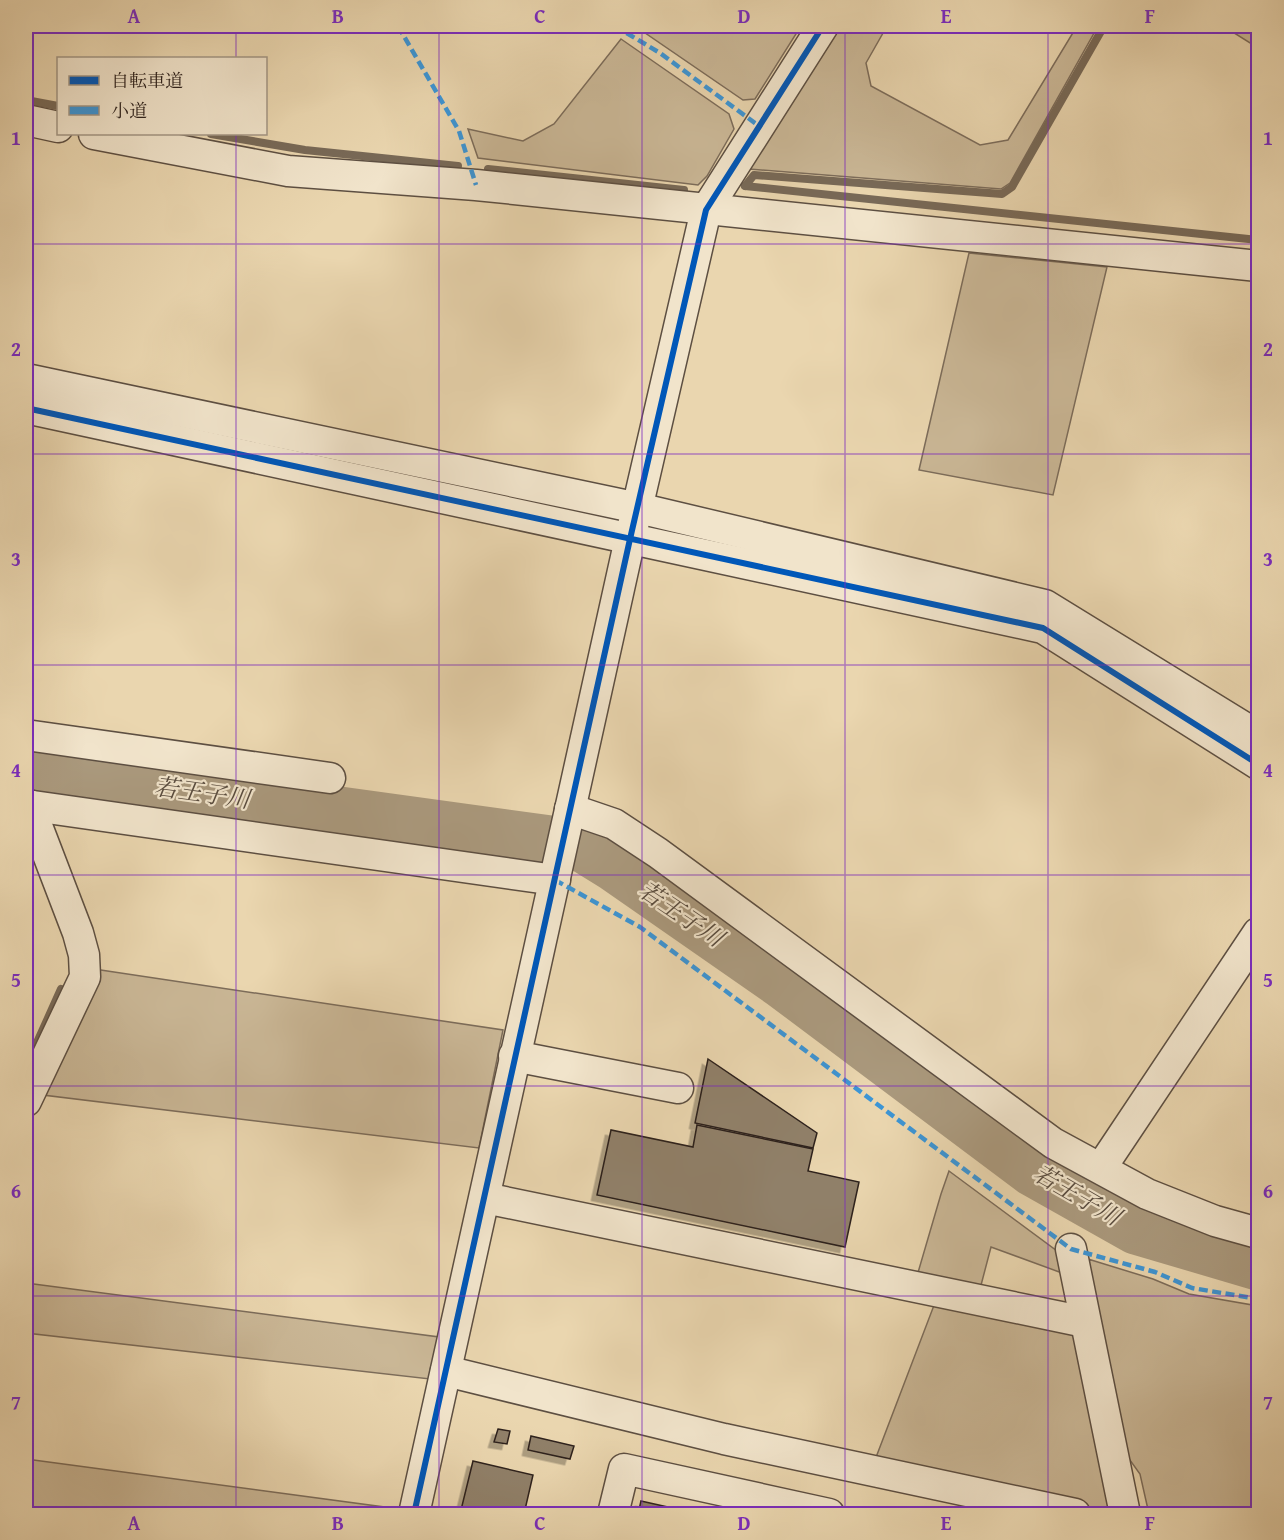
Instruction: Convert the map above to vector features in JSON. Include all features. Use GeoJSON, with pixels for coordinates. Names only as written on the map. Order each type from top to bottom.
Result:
{"type":"FeatureCollection","features":[{"type":"Feature","properties":{"kind":"street"},"geometry":{"type":"LineString","coordinates":[[414,1515],[485,1198],[514,1056],[706,210],[822,26]]}},
{"type":"Feature","properties":{"kind":"street"},"geometry":{"type":"LineString","coordinates":[[26,120],[57,127]]}},
{"type":"Feature","properties":{"kind":"street"},"geometry":{"type":"LineString","coordinates":[[99,135],[288,171],[476,185],[1258,266]]}},
{"type":"Feature","properties":{"kind":"street"},"geometry":{"type":"LineString","coordinates":[[26,379],[638,508],[1045,605],[1258,736]]}},
{"type":"Feature","properties":{"kind":"street"},"geometry":{"type":"LineString","coordinates":[[26,408],[1043,628],[1258,764]]}},
{"type":"Feature","properties":{"kind":"street"},"geometry":{"type":"LineString","coordinates":[[26,735],[330,778]]}},
{"type":"Feature","properties":{"kind":"street"},"geometry":{"type":"LineString","coordinates":[[26,1101],[85,977],[84,955],[78,933],[27,805],[556,876]]}},
{"type":"Feature","properties":{"kind":"street"},"geometry":{"type":"LineString","coordinates":[[569,815],[614,824],[658,853],[1053,1143],[1157,1197],[1215,1221],[1258,1233]]}},
{"type":"Feature","properties":{"kind":"street"},"geometry":{"type":"LineString","coordinates":[[1101,1168],[1258,933]]}},
{"type":"Feature","properties":{"kind":"street"},"geometry":{"type":"LineString","coordinates":[[514,1056],[678,1088]]}},
{"type":"Feature","properties":{"kind":"street"},"geometry":{"type":"LineString","coordinates":[[485,1198],[1085,1322]]}},
{"type":"Feature","properties":{"kind":"street"},"geometry":{"type":"LineString","coordinates":[[1071,1249],[1125,1515]]}},
{"type":"Feature","properties":{"kind":"street"},"geometry":{"type":"LineString","coordinates":[[446,1371],[724,1438],[1075,1515]]}},
{"type":"Feature","properties":{"kind":"street"},"geometry":{"type":"LineString","coordinates":[[613,1515],[624,1469],[829,1515]]}},
{"type":"Feature","properties":{"kind":"shaded area"},"geometry":{"type":"Polygon","coordinates":[[[635,26],[801,26],[755,99],[743,100],[635,26]]]}},
{"type":"Feature","properties":{"kind":"shaded area"},"geometry":{"type":"Polygon","coordinates":[[[841,26],[887,26],[866,63],[871,86],[980,145],[1008,140],[1077,26],[1098,26],[1010,183],[1001,189],[749,169],[841,26]]]}},
{"type":"Feature","properties":{"kind":"shaded area"},"geometry":{"type":"Polygon","coordinates":[[[1223,26],[1258,26],[1258,48],[1223,26]]]}},
{"type":"Feature","properties":{"kind":"shaded area"},"geometry":{"type":"Polygon","coordinates":[[[621,39],[729,114],[734,129],[707,176],[698,185],[478,158],[468,129],[523,141],[554,124],[621,39]]]}},
{"type":"Feature","properties":{"kind":"shaded area"},"geometry":{"type":"Polygon","coordinates":[[[969,253],[1107,267],[1053,495],[919,470],[969,253]]]}},
{"type":"Feature","properties":{"kind":"shaded area"},"geometry":{"type":"Polygon","coordinates":[[[94,969],[503,1030],[479,1148],[43,1095],[94,969]]]}},
{"type":"Feature","properties":{"kind":"shaded area"},"geometry":{"type":"Polygon","coordinates":[[[949,1171],[1057,1251],[1062,1273],[991,1247],[980,1289],[917,1276],[949,1171]]]}},
{"type":"Feature","properties":{"kind":"shaded area"},"geometry":{"type":"Polygon","coordinates":[[[1088,1259],[1153,1279],[1189,1294],[1258,1306],[1258,1514],[1149,1514],[1140,1474],[1122,1449],[1088,1259]]]}},
{"type":"Feature","properties":{"kind":"shaded area"},"geometry":{"type":"Polygon","coordinates":[[[26,1283],[439,1337],[430,1379],[26,1333],[26,1283]]]}},
{"type":"Feature","properties":{"kind":"shaded area"},"geometry":{"type":"Polygon","coordinates":[[[936,1300],[1075,1330],[1113,1514],[875,1460],[936,1300]]]}},
{"type":"Feature","properties":{"kind":"shaded area"},"geometry":{"type":"Polygon","coordinates":[[[26,1459],[399,1509],[398,1514],[26,1514],[26,1459]]]}},
{"type":"Feature","properties":{"kind":"building"},"geometry":{"type":"Polygon","coordinates":[[[708,1059],[817,1133],[813,1148],[695,1123],[708,1059]]]}},
{"type":"Feature","properties":{"kind":"building"},"geometry":{"type":"Polygon","coordinates":[[[697,1125],[813,1149],[808,1171],[859,1182],[845,1247],[597,1195],[611,1130],[693,1147],[697,1125]]]}},
{"type":"Feature","properties":{"kind":"building"},"geometry":{"type":"Polygon","coordinates":[[[498,1429],[510,1431],[507,1444],[494,1442],[498,1429]]]}},
{"type":"Feature","properties":{"kind":"building"},"geometry":{"type":"Polygon","coordinates":[[[531,1436],[574,1446],[570,1459],[528,1450],[531,1436]]]}},
{"type":"Feature","properties":{"kind":"building"},"geometry":{"type":"Polygon","coordinates":[[[473,1461],[533,1475],[524,1514],[460,1514],[473,1461]]]}},
{"type":"Feature","properties":{"kind":"building"},"geometry":{"type":"Polygon","coordinates":[[[641,1501],[699,1514],[638,1514],[641,1501]]]}},
{"type":"Feature","properties":{"kind":"waterway"},"geometry":{"type":"LineString","coordinates":[[745,186],[754,175],[1002,194],[1012,187],[1104,26]]}},
{"type":"Feature","properties":{"kind":"waterway"},"geometry":{"type":"LineString","coordinates":[[26,100],[57,106]]}},
{"type":"Feature","properties":{"kind":"waterway"},"geometry":{"type":"LineString","coordinates":[[217,135],[305,150],[458,166]]}},
{"type":"Feature","properties":{"kind":"waterway"},"geometry":{"type":"LineString","coordinates":[[488,169],[684,190]]}},
{"type":"Feature","properties":{"kind":"waterway"},"geometry":{"type":"LineString","coordinates":[[745,186],[1258,240]]}},
{"type":"Feature","properties":{"kind":"waterway"},"geometry":{"type":"LineString","coordinates":[[649,527],[720,543]]}},
{"type":"Feature","properties":{"kind":"waterway","name":"若王子川"},"geometry":{"type":"LineString","coordinates":[[26,769],[580,845],[614,866],[782,983],[1033,1171],[1136,1229],[1258,1265]]}},
{"type":"Feature","properties":{"kind":"waterway"},"geometry":{"type":"LineString","coordinates":[[26,785],[27,770]]}},
{"type":"Feature","properties":{"kind":"waterway"},"geometry":{"type":"LineString","coordinates":[[26,1067],[61,989]]}},
{"type":"Feature","properties":{"kind":"marked path"},"geometry":{"type":"LineString","coordinates":[[398,26],[459,131],[476,185]]}},
{"type":"Feature","properties":{"kind":"marked path"},"geometry":{"type":"LineString","coordinates":[[615,26],[660,53],[759,126]]}},
{"type":"Feature","properties":{"kind":"marked path"},"geometry":{"type":"LineString","coordinates":[[555,880],[640,927],[1071,1249],[1155,1272],[1192,1288],[1258,1299]]}},
{"type":"Feature","properties":{"kind":"cycle path"},"geometry":{"type":"LineString","coordinates":[[414,1514],[630,539],[706,210],[823,26]]}},
{"type":"Feature","properties":{"kind":"cycle path"},"geometry":{"type":"LineString","coordinates":[[26,408],[1043,628],[1258,764]]}}]}
